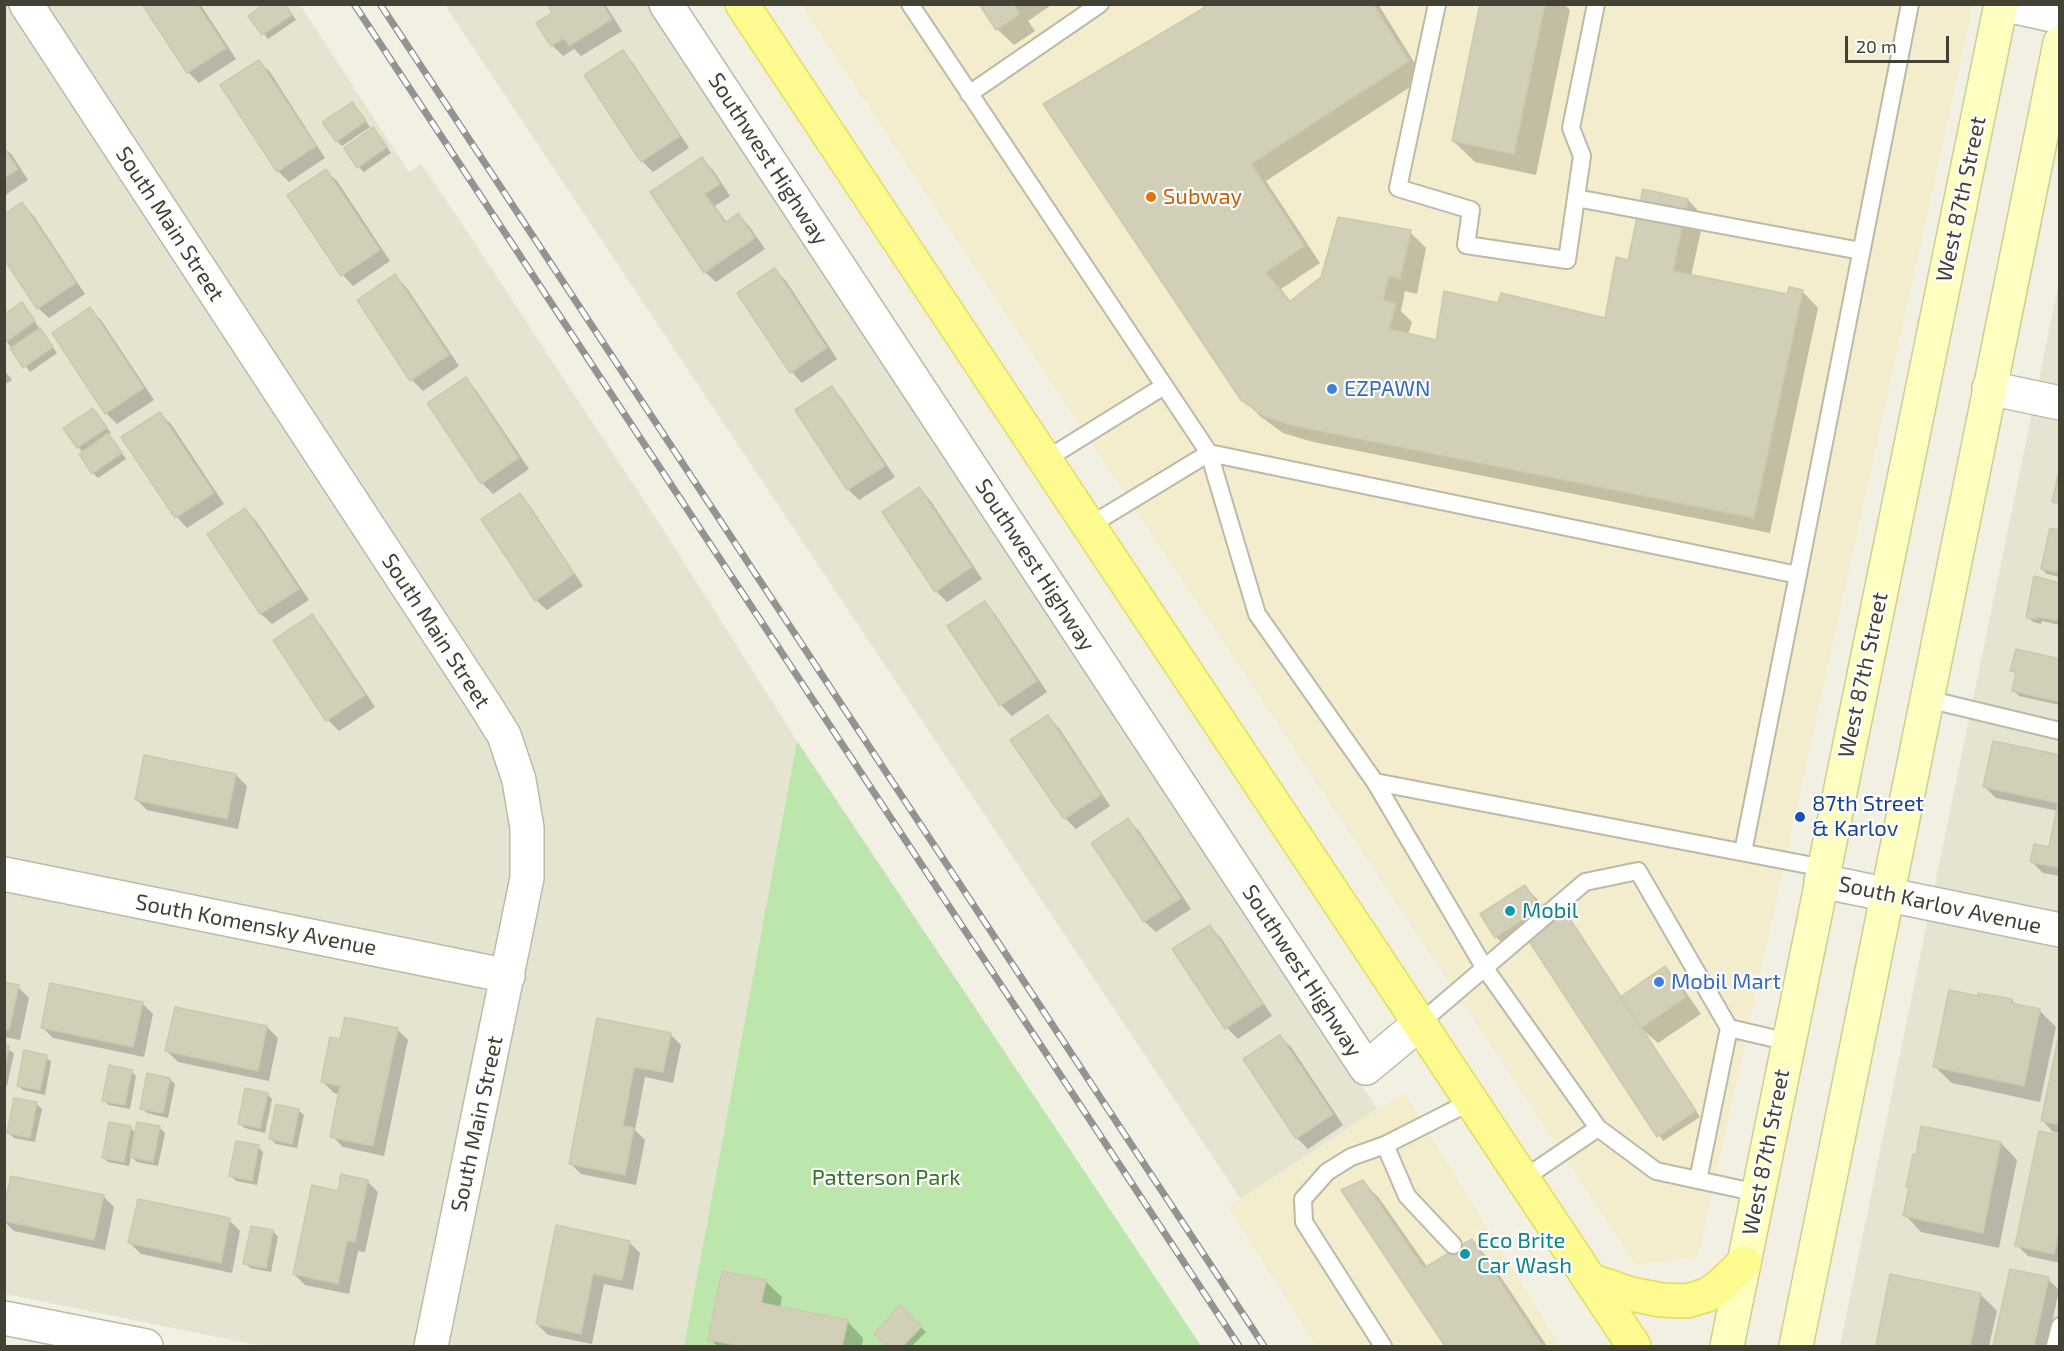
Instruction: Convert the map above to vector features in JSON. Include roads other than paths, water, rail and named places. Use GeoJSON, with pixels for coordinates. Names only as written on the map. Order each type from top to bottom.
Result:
{"type":"FeatureCollection","features":[{"type":"Feature","properties":{"kind":"main road"},"geometry":{"type":"LineString","coordinates":[[742,4],[1634,1347]]}},
{"type":"Feature","properties":{"kind":"main road","name":"West 87th Street"},"geometry":{"type":"LineString","coordinates":[[1726,1347],[2001,4]]}},
{"type":"Feature","properties":{"kind":"main road"},"geometry":{"type":"LineString","coordinates":[[1796,1347],[2060,43]]}},
{"type":"Feature","properties":{"kind":"main road"},"geometry":{"type":"LineString","coordinates":[[1590,1280],[1631,1294],[1660,1300],[1687,1300],[1707,1295],[1744,1263]]}},
{"type":"Feature","properties":{"kind":"street","name":"South Main Street"},"geometry":{"type":"LineString","coordinates":[[26,4],[504,735],[519,780],[527,828],[527,878],[430,1347]]}},
{"type":"Feature","properties":{"kind":"street","name":"Southwest Highway"},"geometry":{"type":"LineString","coordinates":[[666,4],[1366,1068],[1419,1024]]}},
{"type":"Feature","properties":{"kind":"street"},"geometry":{"type":"LineString","coordinates":[[2001,4],[2060,17]]}},
{"type":"Feature","properties":{"kind":"street"},"geometry":{"type":"LineString","coordinates":[[1989,388],[2060,403]]}},
{"type":"Feature","properties":{"kind":"street","name":"South Komensky Avenue"},"geometry":{"type":"LineString","coordinates":[[4,874],[508,976]]}},
{"type":"Feature","properties":{"kind":"street","name":"South Karlov Avenue"},"geometry":{"type":"LineString","coordinates":[[1822,874],[1887,895],[2060,930]]}},
{"type":"Feature","properties":{"kind":"street"},"geometry":{"type":"LineString","coordinates":[[4,1318],[146,1347]]}},
{"type":"Feature","properties":{"kind":"lane"},"geometry":{"type":"LineString","coordinates":[[910,4],[1209,453],[1257,614],[1375,782],[1484,968],[1598,1128],[1656,1171],[1758,1193]]}},
{"type":"Feature","properties":{"kind":"lane"},"geometry":{"type":"LineString","coordinates":[[969,94],[1100,4]]}},
{"type":"Feature","properties":{"kind":"lane"},"geometry":{"type":"LineString","coordinates":[[1437,4],[1398,188],[1471,210],[1466,245],[1567,260],[1582,156],[1571,128],[1596,4]]}},
{"type":"Feature","properties":{"kind":"lane"},"geometry":{"type":"LineString","coordinates":[[1743,852],[1910,4]]}},
{"type":"Feature","properties":{"kind":"lane"},"geometry":{"type":"LineString","coordinates":[[1576,198],[1861,251]]}},
{"type":"Feature","properties":{"kind":"lane"},"geometry":{"type":"LineString","coordinates":[[1045,460],[1164,386]]}},
{"type":"Feature","properties":{"kind":"lane"},"geometry":{"type":"LineString","coordinates":[[1089,526],[1209,453],[1798,575]]}},
{"type":"Feature","properties":{"kind":"lane"},"geometry":{"type":"LineString","coordinates":[[1927,699],[2060,731]]}},
{"type":"Feature","properties":{"kind":"lane"},"geometry":{"type":"LineString","coordinates":[[1375,782],[1743,852],[1822,874]]}},
{"type":"Feature","properties":{"kind":"lane"},"geometry":{"type":"LineString","coordinates":[[1419,1024],[1584,882],[1638,872],[1729,1028],[1698,1180]]}},
{"type":"Feature","properties":{"kind":"lane"},"geometry":{"type":"LineString","coordinates":[[1729,1028],[1789,1042]]}},
{"type":"Feature","properties":{"kind":"lane"},"geometry":{"type":"LineString","coordinates":[[1383,1347],[1305,1222],[1303,1199],[1327,1172],[1352,1157],[1385,1144],[1470,1102]]}},
{"type":"Feature","properties":{"kind":"lane"},"geometry":{"type":"LineString","coordinates":[[1523,1179],[1598,1128]]}},
{"type":"Feature","properties":{"kind":"lane"},"geometry":{"type":"LineString","coordinates":[[1385,1144],[1407,1196],[1453,1245]]}},
{"type":"Feature","properties":{"kind":"lane"},"geometry":{"type":"LineString","coordinates":[[2055,1347],[2060,1326]]}},
{"type":"Feature","properties":{"kind":"railway"},"geometry":{"type":"LineString","coordinates":[[354,4],[1239,1346]]}},
{"type":"Feature","properties":{"kind":"railway"},"geometry":{"type":"LineString","coordinates":[[380,4],[1264,1346]]}},
{"type":"Feature","properties":{"kind":"place","name":"Subway"},"geometry":{"type":"Point","coordinates":[1151,197]}},
{"type":"Feature","properties":{"kind":"place","name":"EZPAWN"},"geometry":{"type":"Point","coordinates":[1332,389]}},
{"type":"Feature","properties":{"kind":"place","name":"87th Street & Karlov"},"geometry":{"type":"Point","coordinates":[1800,817]}},
{"type":"Feature","properties":{"kind":"place","name":"Mobil"},"geometry":{"type":"Point","coordinates":[1510,911]}},
{"type":"Feature","properties":{"kind":"place","name":"Mobil Mart"},"geometry":{"type":"Point","coordinates":[1659,982]}},
{"type":"Feature","properties":{"kind":"place","name":"Eco Brite Car Wash"},"geometry":{"type":"Point","coordinates":[1465,1254]}},
{"type":"Feature","properties":{"kind":"park label","name":"Patterson Park"},"geometry":{"type":"Point","coordinates":[886,1178]}}]}
